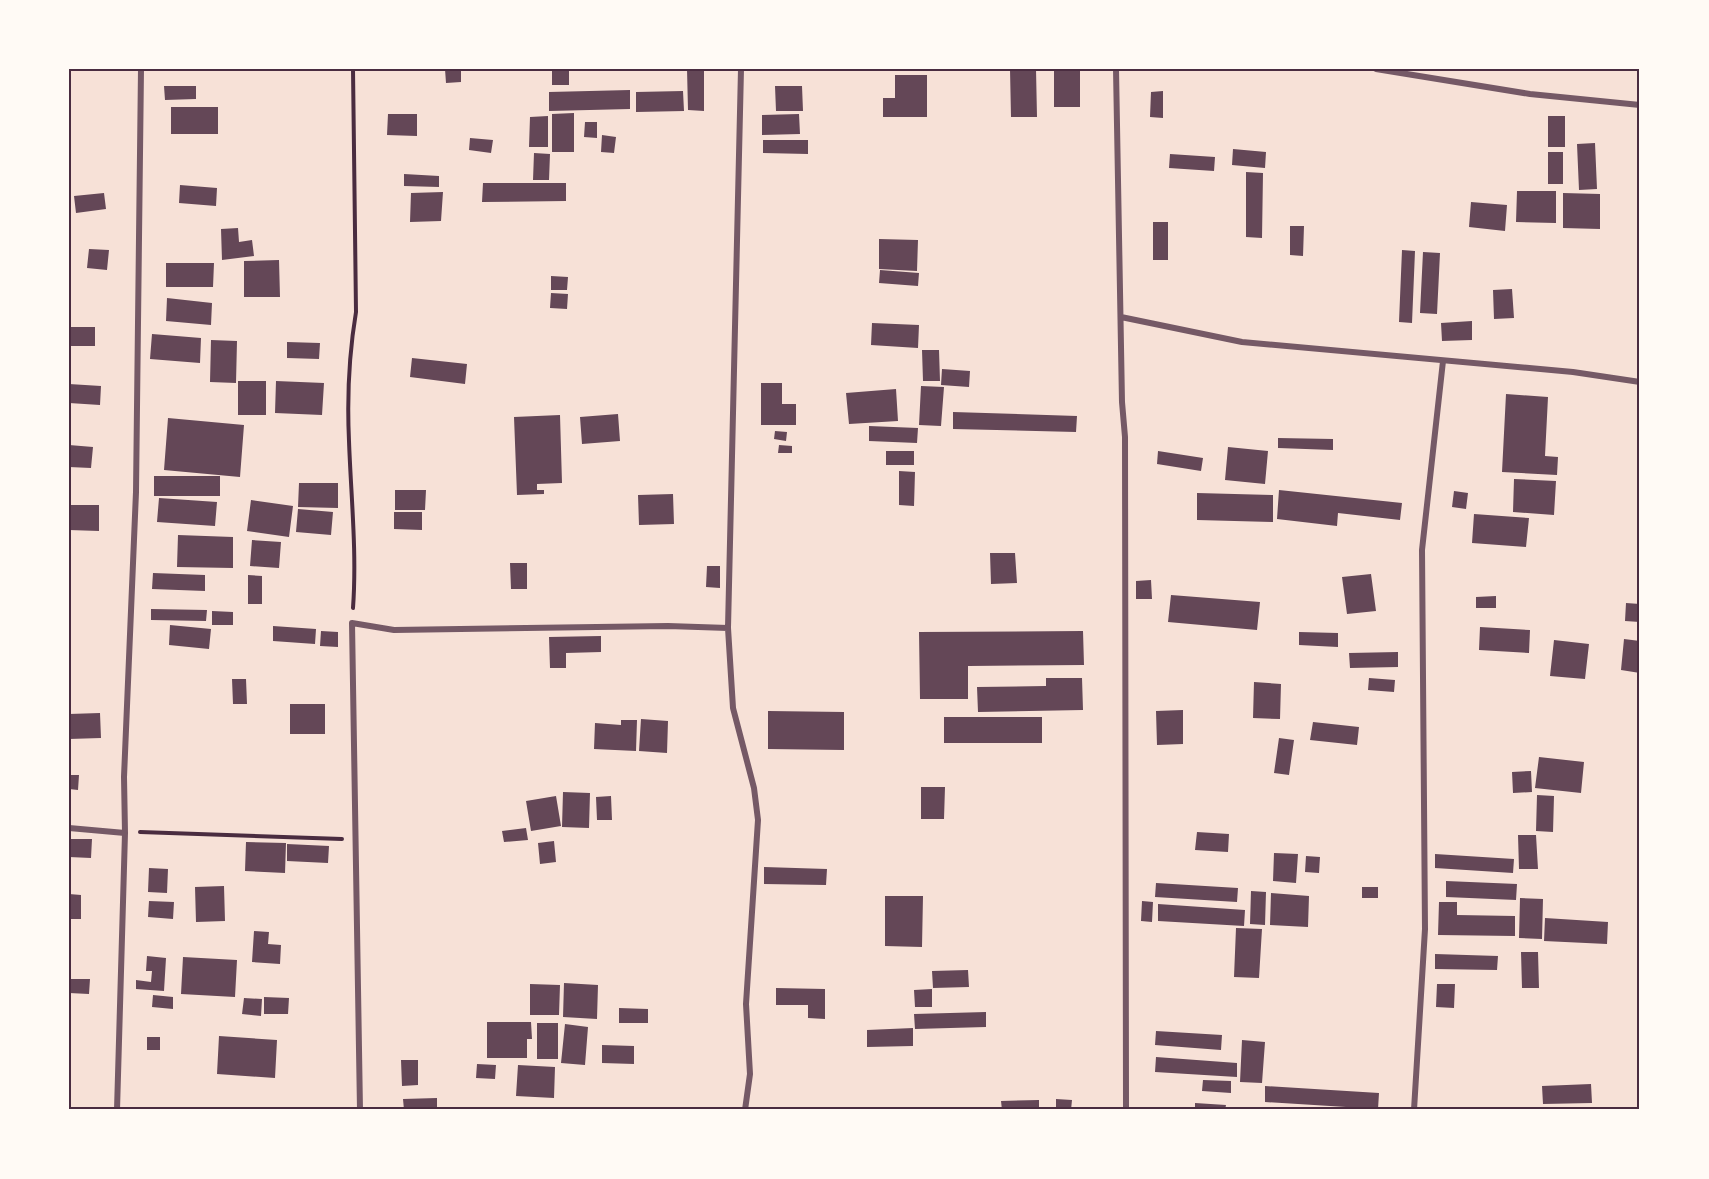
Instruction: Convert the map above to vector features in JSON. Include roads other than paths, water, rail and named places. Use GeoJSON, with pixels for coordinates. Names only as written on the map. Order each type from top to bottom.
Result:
{"type":"FeatureCollection","features":[{"type":"Feature","properties":{"kind":"street"},"geometry":{"type":"LineString","coordinates":[[117,1110],[125,833],[124,777],[136,492],[141,69]]}},
{"type":"Feature","properties":{"kind":"street"},"geometry":{"type":"LineString","coordinates":[[741,69],[728,628],[733,708],[754,788],[758,820],[747,1004],[750,1074],[744,1110]]}},
{"type":"Feature","properties":{"kind":"street"},"geometry":{"type":"LineString","coordinates":[[1116,69],[1120,317],[1125,437],[1126,1110]]}},
{"type":"Feature","properties":{"kind":"street"},"geometry":{"type":"LineString","coordinates":[[1376,69],[1530,94],[1640,105]]}},
{"type":"Feature","properties":{"kind":"street"},"geometry":{"type":"LineString","coordinates":[[1120,317],[1242,342],[1574,372],[1640,382]]}},
{"type":"Feature","properties":{"kind":"street"},"geometry":{"type":"LineString","coordinates":[[1414,1110],[1425,929],[1422,550],[1443,361]]}},
{"type":"Feature","properties":{"kind":"street"},"geometry":{"type":"LineString","coordinates":[[360,1110],[352,623],[394,630],[615,626],[728,628]]}},
{"type":"Feature","properties":{"kind":"street"},"geometry":{"type":"LineString","coordinates":[[69,828],[125,833]]}}]}
